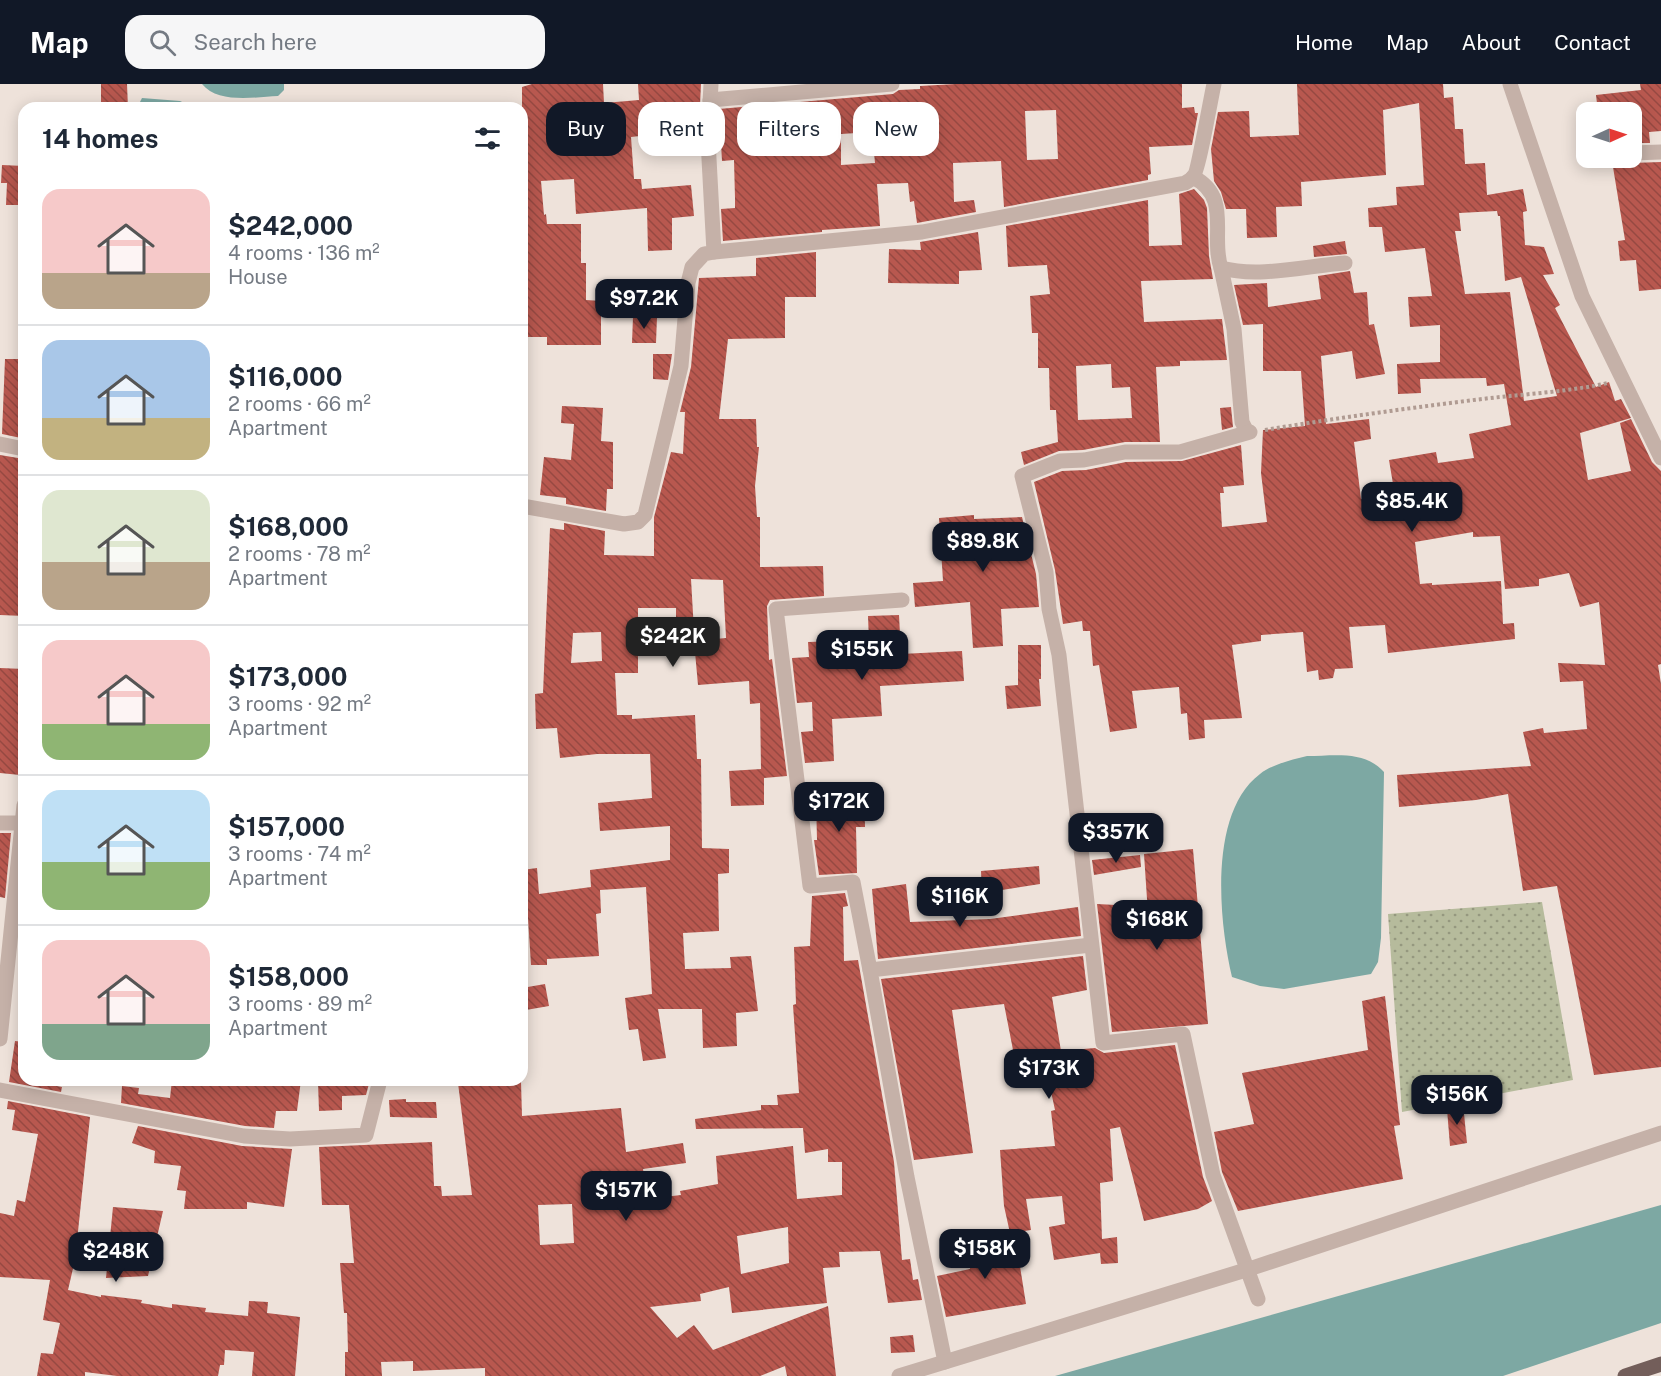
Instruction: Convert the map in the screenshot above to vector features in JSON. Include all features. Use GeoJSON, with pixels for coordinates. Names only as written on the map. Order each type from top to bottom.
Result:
{"type":"FeatureCollection","features":[{"type":"Feature","properties":{"kind":"main road"},"geometry":{"type":"LineString","coordinates":[[1625,1376],[1661,1364]]}},
{"type":"Feature","properties":{"kind":"street"},"geometry":{"type":"LineString","coordinates":[[711,84],[708,140],[714,252]]}},
{"type":"Feature","properties":{"kind":"street"},"geometry":{"type":"LineString","coordinates":[[710,100],[892,84]]}},
{"type":"Feature","properties":{"kind":"street"},"geometry":{"type":"LineString","coordinates":[[528,507],[624,524],[638,522],[645,515],[681,366],[688,283],[692,267],[704,254],[922,232],[1185,183],[1193,177],[1198,166],[1201,140],[1214,84]]}},
{"type":"Feature","properties":{"kind":"street"},"geometry":{"type":"LineString","coordinates":[[1510,84],[1582,296],[1661,458]]}},
{"type":"Feature","properties":{"kind":"street"},"geometry":{"type":"LineString","coordinates":[[1642,153],[1661,152]]}},
{"type":"Feature","properties":{"kind":"street"},"geometry":{"type":"LineString","coordinates":[[1193,177],[1206,184],[1213,193],[1218,233],[1218,258],[1234,328],[1242,422],[1248,432],[1180,452],[1125,452],[1084,460],[1060,461],[1022,476],[1046,572],[1049,609],[1059,655],[1103,1043],[1183,1034],[1213,1175],[1258,1299]]}},
{"type":"Feature","properties":{"kind":"street"},"geometry":{"type":"LineString","coordinates":[[1221,268],[1234,272],[1345,263]]}},
{"type":"Feature","properties":{"kind":"street"},"geometry":{"type":"LineString","coordinates":[[0,444],[18,448]]}},
{"type":"Feature","properties":{"kind":"street"},"geometry":{"type":"LineString","coordinates":[[902,600],[776,609],[810,886],[853,882],[907,1177],[945,1362]]}},
{"type":"Feature","properties":{"kind":"street"},"geometry":{"type":"LineString","coordinates":[[0,823],[18,823]]}},
{"type":"Feature","properties":{"kind":"street"},"geometry":{"type":"LineString","coordinates":[[0,1039],[18,862]]}},
{"type":"Feature","properties":{"kind":"street"},"geometry":{"type":"LineString","coordinates":[[870,970],[1091,945]]}},
{"type":"Feature","properties":{"kind":"street"},"geometry":{"type":"LineString","coordinates":[[0,1090],[244,1136],[290,1139],[366,1135],[378,1086]]}},
{"type":"Feature","properties":{"kind":"street"},"geometry":{"type":"LineString","coordinates":[[899,1376],[1249,1269],[1661,1133]]}},
{"type":"Feature","properties":{"kind":"path"},"geometry":{"type":"LineString","coordinates":[[1248,432],[1383,411],[1542,392],[1571,391],[1623,379]]}},
{"type":"Feature","properties":{"kind":"green space"},"geometry":{"type":"Polygon","coordinates":[[[1542,902],[1573,1080],[1402,1112],[1388,914],[1542,902]]]}},
{"type":"Feature","properties":{"kind":"water"},"geometry":{"type":"Polygon","coordinates":[[[202,84],[284,84],[284,90],[278,96],[237,98],[217,94],[202,84]]]}},
{"type":"Feature","properties":{"kind":"water"},"geometry":{"type":"Polygon","coordinates":[[[142,98],[182,102],[140,102],[142,98]]]}},
{"type":"Feature","properties":{"kind":"water"},"geometry":{"type":"Polygon","coordinates":[[[1307,756],[1358,757],[1376,765],[1384,772],[1381,938],[1378,962],[1371,974],[1284,989],[1260,986],[1232,977],[1221,899],[1225,841],[1232,814],[1243,792],[1260,774],[1276,765],[1307,756]]]}},
{"type":"Feature","properties":{"kind":"water"},"geometry":{"type":"Polygon","coordinates":[[[1661,1205],[1661,1323],[1503,1376],[1055,1376],[1661,1205]]]}},
{"type":"Feature","properties":{"kind":"building"},"geometry":{"type":"Polygon","coordinates":[[[101,84],[127,84],[128,102],[101,102],[101,84]]]}},
{"type":"Feature","properties":{"kind":"building"},"geometry":{"type":"Polygon","coordinates":[[[532,84],[603,84],[604,102],[546,102],[546,156],[626,156],[626,102],[616,102],[639,100],[638,84],[701,84],[700,102],[638,102],[638,136],[631,137],[634,179],[641,179],[642,189],[691,185],[694,216],[672,218],[672,250],[648,251],[647,208],[576,214],[574,179],[541,181],[547,224],[581,224],[581,263],[586,263],[586,300],[601,301],[601,345],[547,345],[547,337],[528,337],[528,102],[522,102],[522,87],[532,84]]]}},
{"type":"Feature","properties":{"kind":"building"},"geometry":{"type":"Polygon","coordinates":[[[956,84],[1182,84],[1182,108],[1194,107],[1195,113],[1198,113],[1192,145],[1149,147],[1151,174],[1148,175],[1148,180],[1004,207],[1001,161],[953,163],[954,202],[974,200],[976,212],[917,223],[914,201],[910,202],[908,183],[877,184],[880,226],[723,241],[721,209],[735,208],[734,160],[722,161],[722,156],[725,156],[725,108],[737,107],[737,156],[841,156],[841,165],[875,163],[874,156],[939,156],[939,102],[853,102],[853,133],[841,134],[841,102],[800,102],[893,94],[899,90],[920,89],[920,86],[956,84]],[[1056,110],[1025,111],[1027,160],[1058,159],[1056,110]]]}},
{"type":"Feature","properties":{"kind":"building"},"geometry":{"type":"Polygon","coordinates":[[[1297,84],[1443,84],[1444,98],[1453,97],[1455,129],[1463,129],[1465,164],[1485,163],[1487,195],[1523,189],[1527,211],[1523,212],[1525,245],[1544,247],[1554,274],[1543,275],[1560,305],[1555,308],[1596,387],[1609,382],[1615,401],[1621,399],[1631,418],[1580,433],[1588,480],[1631,471],[1620,423],[1631,419],[1652,462],[1661,471],[1661,664],[1658,665],[1661,684],[1661,1067],[1594,1075],[1557,886],[1523,891],[1508,794],[1476,800],[1399,807],[1397,775],[1531,766],[1523,732],[1543,728],[1544,733],[1587,729],[1583,681],[1560,682],[1558,663],[1605,665],[1599,602],[1580,607],[1569,573],[1539,579],[1539,586],[1505,589],[1500,536],[1473,537],[1473,532],[1415,542],[1420,584],[1501,581],[1503,624],[1514,623],[1515,639],[1388,653],[1385,625],[1349,627],[1353,668],[1335,669],[1333,678],[1319,680],[1318,670],[1307,672],[1303,632],[1261,635],[1261,641],[1232,645],[1242,718],[1204,720],[1205,738],[1189,740],[1187,713],[1181,714],[1179,687],[1132,691],[1137,728],[1110,732],[1099,665],[1093,666],[1090,631],[1083,631],[1082,621],[1063,624],[1055,570],[1034,482],[1062,471],[1086,470],[1126,462],[1182,461],[1241,445],[1244,485],[1223,487],[1224,493],[1220,493],[1222,527],[1267,522],[1261,473],[1263,430],[1305,426],[1301,371],[1263,371],[1263,324],[1243,325],[1234,285],[1267,283],[1268,307],[1321,299],[1318,276],[1350,271],[1354,293],[1367,292],[1369,325],[1374,324],[1385,374],[1356,379],[1352,351],[1321,356],[1326,424],[1369,419],[1371,439],[1354,442],[1361,499],[1395,496],[1389,460],[1436,452],[1438,463],[1474,458],[1469,434],[1511,425],[1504,384],[1487,386],[1486,378],[1420,379],[1421,393],[1398,394],[1397,364],[1440,362],[1440,325],[1410,327],[1408,297],[1432,296],[1425,248],[1385,252],[1382,227],[1369,227],[1368,208],[1397,205],[1396,187],[1424,185],[1419,103],[1383,110],[1386,175],[1301,182],[1302,206],[1276,207],[1277,237],[1247,238],[1246,209],[1226,209],[1221,192],[1214,181],[1211,149],[1218,112],[1249,111],[1250,137],[1299,135],[1297,84]],[[1497,211],[1459,213],[1461,231],[1455,231],[1465,294],[1510,292],[1524,401],[1557,396],[1521,277],[1505,281],[1500,216],[1497,211]]]}},
{"type":"Feature","properties":{"kind":"building"},"geometry":{"type":"Polygon","coordinates":[[[1640,84],[1661,84],[1661,131],[1649,132],[1650,143],[1642,143],[1642,102],[1597,102],[1596,95],[1641,90],[1640,84]]]}},
{"type":"Feature","properties":{"kind":"building"},"geometry":{"type":"Polygon","coordinates":[[[1661,162],[1661,289],[1639,291],[1636,260],[1620,261],[1618,241],[1625,240],[1613,168],[1642,168],[1642,163],[1661,162]]]}},
{"type":"Feature","properties":{"kind":"building"},"geometry":{"type":"Polygon","coordinates":[[[2,165],[18,166],[18,205],[6,205],[7,183],[1,183],[2,165]]]}},
{"type":"Feature","properties":{"kind":"building"},"geometry":{"type":"Polygon","coordinates":[[[1194,189],[1204,200],[1207,208],[1209,256],[1213,279],[1141,281],[1144,322],[1222,319],[1227,360],[1180,361],[1180,366],[1156,367],[1160,442],[1125,442],[1083,450],[1059,451],[1024,465],[1021,452],[1058,442],[1056,410],[1050,410],[1049,368],[1038,368],[1038,333],[1032,333],[1030,296],[1050,294],[1047,265],[1008,267],[1006,226],[1148,200],[1149,246],[1182,245],[1179,194],[1194,189]],[[1111,364],[1076,366],[1078,420],[1132,418],[1130,387],[1112,388],[1111,364]]]}},
{"type":"Feature","properties":{"kind":"building"},"geometry":{"type":"Polygon","coordinates":[[[978,232],[982,270],[959,271],[959,284],[888,283],[889,249],[921,250],[920,242],[978,232]]]}},
{"type":"Feature","properties":{"kind":"building"},"geometry":{"type":"Polygon","coordinates":[[[1345,241],[1347,254],[1314,257],[1313,246],[1345,241]]]}},
{"type":"Feature","properties":{"kind":"building"},"geometry":{"type":"Polygon","coordinates":[[[816,252],[816,297],[785,297],[785,338],[728,339],[719,419],[756,419],[757,447],[759,447],[755,486],[757,517],[760,517],[760,567],[823,566],[824,596],[770,600],[767,606],[769,660],[772,659],[787,776],[764,778],[764,805],[731,806],[729,771],[761,769],[760,703],[750,704],[749,681],[698,685],[694,641],[726,638],[723,580],[691,579],[694,631],[676,631],[676,608],[638,608],[638,673],[615,673],[617,715],[632,715],[632,719],[695,715],[697,759],[701,759],[702,848],[729,849],[729,873],[718,874],[719,931],[683,933],[685,969],[731,968],[730,957],[751,956],[758,1011],[736,1013],[737,1046],[703,1048],[702,1009],[658,1009],[666,1058],[643,1061],[638,1029],[629,1030],[625,998],[652,994],[646,887],[600,890],[601,913],[596,914],[599,956],[547,959],[547,965],[531,965],[528,869],[537,868],[539,894],[591,887],[590,870],[670,860],[670,826],[600,831],[598,803],[652,798],[650,754],[597,754],[560,758],[557,728],[536,729],[535,694],[543,693],[550,528],[564,530],[564,523],[605,531],[604,555],[654,556],[654,517],[671,452],[683,454],[685,412],[680,412],[691,367],[699,278],[756,276],[756,258],[816,252]],[[601,632],[573,633],[571,663],[602,661],[601,632]]]}},
{"type":"Feature","properties":{"kind":"building"},"geometry":{"type":"Polygon","coordinates":[[[633,317],[657,317],[656,343],[632,343],[633,317]]]}},
{"type":"Feature","properties":{"kind":"building"},"geometry":{"type":"Polygon","coordinates":[[[653,354],[672,354],[668,380],[653,379],[653,354]]]}},
{"type":"Feature","properties":{"kind":"building"},"geometry":{"type":"Polygon","coordinates":[[[5,359],[18,359],[18,437],[2,434],[5,359]]]}},
{"type":"Feature","properties":{"kind":"building"},"geometry":{"type":"Polygon","coordinates":[[[562,406],[603,408],[601,441],[613,442],[613,489],[607,489],[606,511],[566,504],[566,498],[540,495],[544,457],[571,460],[574,424],[561,423],[562,406]]]}},
{"type":"Feature","properties":{"kind":"building"},"geometry":{"type":"Polygon","coordinates":[[[1231,407],[1233,427],[1222,430],[1220,408],[1231,407]]]}},
{"type":"Feature","properties":{"kind":"building"},"geometry":{"type":"Polygon","coordinates":[[[0,455],[18,458],[18,616],[0,615],[0,455]]]}},
{"type":"Feature","properties":{"kind":"building"},"geometry":{"type":"Polygon","coordinates":[[[974,515],[974,519],[1022,517],[1036,574],[1039,607],[1001,609],[1003,646],[973,648],[970,602],[915,607],[913,583],[943,581],[939,518],[974,515]]]}},
{"type":"Feature","properties":{"kind":"building"},"geometry":{"type":"Polygon","coordinates":[[[899,615],[901,654],[962,651],[964,681],[880,686],[882,716],[832,719],[834,761],[805,763],[801,732],[813,731],[812,702],[797,703],[792,658],[809,657],[808,642],[839,641],[840,669],[870,667],[868,616],[899,615]]]}},
{"type":"Feature","properties":{"kind":"building"},"geometry":{"type":"Polygon","coordinates":[[[1018,645],[1041,645],[1041,679],[1039,679],[1041,706],[1007,709],[1005,686],[1018,685],[1018,645]]]}},
{"type":"Feature","properties":{"kind":"building"},"geometry":{"type":"Polygon","coordinates":[[[0,668],[18,669],[18,775],[0,773],[0,668]]]}},
{"type":"Feature","properties":{"kind":"building"},"geometry":{"type":"Polygon","coordinates":[[[864,792],[865,827],[856,827],[857,873],[819,875],[814,840],[817,840],[816,799],[841,798],[841,793],[864,792]]]}},
{"type":"Feature","properties":{"kind":"building"},"geometry":{"type":"Polygon","coordinates":[[[0,833],[11,833],[5,898],[0,897],[0,833]]]}},
{"type":"Feature","properties":{"kind":"building"},"geometry":{"type":"Polygon","coordinates":[[[1193,849],[1208,1024],[1112,1032],[1097,904],[1116,905],[1116,916],[1148,914],[1144,854],[1193,849]]]}},
{"type":"Feature","properties":{"kind":"building"},"geometry":{"type":"Polygon","coordinates":[[[1140,855],[1141,867],[1094,875],[1092,860],[1140,855]]]}},
{"type":"Feature","properties":{"kind":"building"},"geometry":{"type":"Polygon","coordinates":[[[1039,866],[1040,884],[982,893],[981,871],[1039,866]]]}},
{"type":"Feature","properties":{"kind":"building"},"geometry":{"type":"Polygon","coordinates":[[[906,884],[910,922],[990,919],[1078,907],[1081,936],[878,959],[872,889],[906,884]]]}},
{"type":"Feature","properties":{"kind":"building"},"geometry":{"type":"Polygon","coordinates":[[[845,893],[848,906],[843,907],[844,961],[858,960],[894,1162],[902,1260],[910,1259],[913,1280],[918,1279],[922,1300],[888,1303],[880,1251],[839,1252],[840,1267],[823,1268],[827,1303],[732,1313],[729,1287],[700,1294],[701,1301],[650,1307],[677,1338],[694,1325],[713,1350],[828,1306],[836,1376],[787,1376],[785,1366],[760,1376],[485,1376],[485,1368],[413,1371],[413,1361],[381,1362],[382,1376],[345,1376],[345,1352],[348,1352],[347,1313],[344,1313],[340,1263],[354,1263],[349,1205],[322,1205],[319,1147],[432,1142],[434,1186],[441,1186],[442,1196],[472,1195],[458,1086],[521,1086],[522,1116],[621,1108],[626,1152],[683,1143],[686,1163],[643,1169],[647,1199],[681,1195],[680,1191],[718,1184],[716,1156],[793,1146],[797,1199],[842,1195],[842,1162],[828,1162],[828,1149],[805,1153],[803,1128],[696,1129],[695,1119],[761,1110],[761,1105],[778,1105],[777,1095],[799,1093],[793,1005],[796,1004],[794,947],[810,946],[812,896],[845,893]],[[572,1204],[538,1205],[540,1245],[574,1243],[572,1204]],[[788,1227],[737,1236],[741,1274],[789,1263],[788,1227]]]}},
{"type":"Feature","properties":{"kind":"building"},"geometry":{"type":"Polygon","coordinates":[[[1083,956],[1087,990],[1052,997],[1061,1051],[1095,1048],[1104,1053],[1175,1045],[1203,1177],[1212,1201],[1198,1209],[1144,1221],[1120,1127],[1110,1129],[1113,1181],[1100,1183],[1102,1239],[1117,1237],[1118,1263],[1101,1264],[1100,1253],[1054,1260],[1049,1227],[1065,1224],[1062,1196],[1026,1199],[1031,1230],[1010,1233],[1004,1206],[1000,1150],[1055,1146],[1051,1111],[1055,1110],[1042,1050],[1014,1055],[1004,1004],[952,1010],[973,1153],[914,1160],[881,979],[1083,956]]]}},
{"type":"Feature","properties":{"kind":"building"},"geometry":{"type":"Polygon","coordinates":[[[545,984],[549,1006],[528,1010],[528,987],[545,984]]]}},
{"type":"Feature","properties":{"kind":"building"},"geometry":{"type":"Polygon","coordinates":[[[1385,996],[1400,1125],[1394,1126],[1403,1179],[1238,1211],[1222,1172],[1214,1132],[1254,1124],[1242,1073],[1368,1050],[1362,1001],[1385,996]]]}},
{"type":"Feature","properties":{"kind":"building"},"geometry":{"type":"Polygon","coordinates":[[[15,1041],[18,1041],[18,1084],[9,1082],[15,1041]]]}},
{"type":"Feature","properties":{"kind":"building"},"geometry":{"type":"Polygon","coordinates":[[[30,1086],[62,1087],[61,1092],[30,1086]]]}},
{"type":"Feature","properties":{"kind":"building"},"geometry":{"type":"Polygon","coordinates":[[[122,1086],[139,1088],[138,1094],[170,1098],[171,1086],[300,1086],[297,1111],[276,1111],[274,1128],[245,1126],[121,1103],[122,1086]]]}},
{"type":"Feature","properties":{"kind":"building"},"geometry":{"type":"Polygon","coordinates":[[[318,1086],[368,1086],[366,1095],[342,1096],[342,1110],[319,1111],[318,1086]]]}},
{"type":"Feature","properties":{"kind":"building"},"geometry":{"type":"Polygon","coordinates":[[[406,1099],[406,1102],[436,1102],[437,1118],[390,1117],[389,1100],[406,1099]]]}},
{"type":"Feature","properties":{"kind":"building"},"geometry":{"type":"Polygon","coordinates":[[[8,1101],[90,1117],[75,1260],[68,1290],[101,1297],[101,1295],[142,1300],[141,1303],[172,1308],[172,1304],[206,1308],[205,1312],[248,1316],[249,1301],[268,1302],[267,1313],[300,1317],[295,1376],[252,1376],[254,1352],[225,1350],[224,1365],[220,1365],[218,1376],[117,1376],[85,1372],[85,1376],[37,1376],[41,1353],[53,1354],[60,1323],[43,1320],[50,1280],[0,1277],[0,1213],[14,1216],[17,1200],[25,1202],[38,1134],[12,1130],[15,1110],[7,1109],[8,1101]]]}},
{"type":"Feature","properties":{"kind":"building"},"geometry":{"type":"Polygon","coordinates":[[[1463,1104],[1467,1143],[1450,1146],[1447,1109],[1463,1104]]]}},
{"type":"Feature","properties":{"kind":"building"},"geometry":{"type":"Polygon","coordinates":[[[138,1126],[242,1146],[292,1149],[284,1207],[247,1202],[247,1209],[184,1209],[186,1191],[177,1190],[181,1166],[154,1163],[155,1151],[132,1143],[138,1126]]]}},
{"type":"Feature","properties":{"kind":"building"},"geometry":{"type":"Polygon","coordinates":[[[113,1207],[163,1211],[148,1276],[106,1278],[113,1207]]]}},
{"type":"Feature","properties":{"kind":"building"},"geometry":{"type":"Polygon","coordinates":[[[1015,1235],[1026,1304],[946,1317],[937,1276],[970,1269],[968,1246],[986,1243],[986,1239],[1015,1235]]]}},
{"type":"Feature","properties":{"kind":"building"},"geometry":{"type":"Polygon","coordinates":[[[913,1335],[915,1352],[891,1353],[890,1337],[913,1335]]]}}]}
